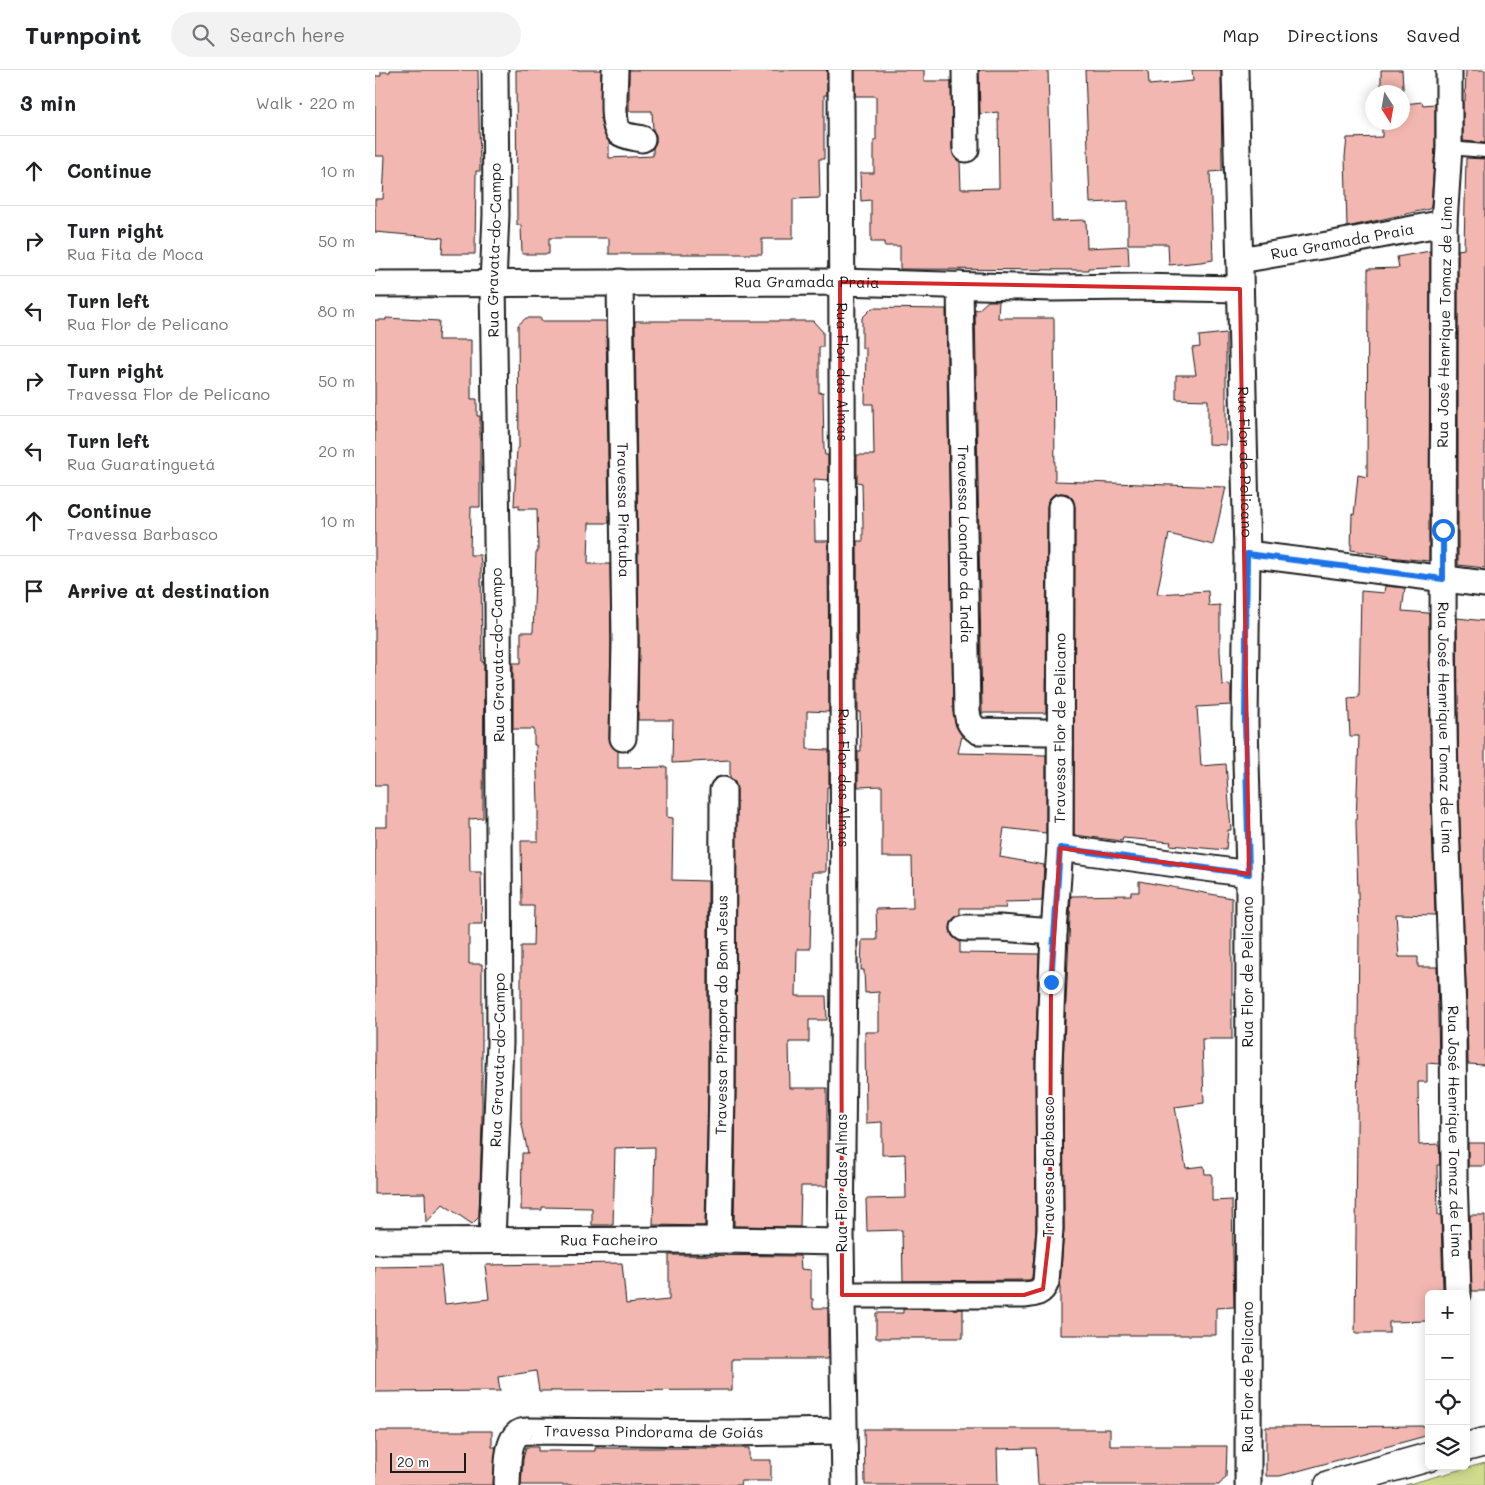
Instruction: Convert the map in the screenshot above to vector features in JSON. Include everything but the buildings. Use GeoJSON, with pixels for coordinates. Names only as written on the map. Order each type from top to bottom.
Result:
{"type":"FeatureCollection","features":[{"type":"Feature","properties":{"kind":"main road"},"geometry":{"type":"LineString","coordinates":[[1470,1446],[1485,1442]]}},
{"type":"Feature","properties":{"kind":"main road"},"geometry":{"type":"LineString","coordinates":[[1329,1485],[1425,1459]]}},
{"type":"Feature","properties":{"kind":"street","name":"Rua Gravata-do-Campo"},"geometry":{"type":"LineString","coordinates":[[492,1240],[500,1043],[498,624],[493,283],[496,215],[495,70]]}},
{"type":"Feature","properties":{"kind":"street"},"geometry":{"type":"LineString","coordinates":[[615,70],[615,120],[617,130],[622,134],[642,139]]}},
{"type":"Feature","properties":{"kind":"street","name":"Rua Flor das Almas"},"geometry":{"type":"LineString","coordinates":[[841,70],[844,966],[841,1242],[845,1485]]}},
{"type":"Feature","properties":{"kind":"street"},"geometry":{"type":"LineString","coordinates":[[965,70],[965,149]]}},
{"type":"Feature","properties":{"kind":"street","name":"Rua Flor de Pelicano"},"geometry":{"type":"LineString","coordinates":[[1235,70],[1247,554],[1245,722],[1249,874],[1248,1485]]}},
{"type":"Feature","properties":{"kind":"street","name":"Rua José Henrique Tomaz de Lima"},"geometry":{"type":"LineString","coordinates":[[1449,70],[1449,148],[1445,223],[1443,579],[1445,795],[1453,1012],[1457,1290]]}},
{"type":"Feature","properties":{"kind":"street","name":"Rua Gramada Praia"},"geometry":{"type":"LineString","coordinates":[[1240,260],[1445,223]]}},
{"type":"Feature","properties":{"kind":"street","name":"Travessa Piratuba"},"geometry":{"type":"LineString","coordinates":[[620,282],[625,642],[623,738]]}},
{"type":"Feature","properties":{"kind":"street","name":"Rua Gramada Praia"},"geometry":{"type":"LineString","coordinates":[[375,284],[841,282],[1053,288],[1240,289]]}},
{"type":"Feature","properties":{"kind":"street","name":"Travessa Loandro da India"},"geometry":{"type":"LineString","coordinates":[[961,285],[966,694],[968,721],[978,731],[1045,732]]}},
{"type":"Feature","properties":{"kind":"street","name":"Travessa Flor de Pelicano"},"geometry":{"type":"LineString","coordinates":[[1054,932],[1060,848],[1061,507]]}},
{"type":"Feature","properties":{"kind":"street"},"geometry":{"type":"LineString","coordinates":[[1247,554],[1485,584]]}},
{"type":"Feature","properties":{"kind":"street","name":"Travessa Pirapora do Bom Jesus"},"geometry":{"type":"LineString","coordinates":[[719,1240],[722,1088],[723,790]]}},
{"type":"Feature","properties":{"kind":"street"},"geometry":{"type":"LineString","coordinates":[[1060,848],[1249,874]]}},
{"type":"Feature","properties":{"kind":"street"},"geometry":{"type":"LineString","coordinates":[[964,928],[1000,928],[1054,932]]}},
{"type":"Feature","properties":{"kind":"street","name":"Travessa Barbasco"},"geometry":{"type":"LineString","coordinates":[[842,1296],[1032,1295],[1043,1289],[1046,1282],[1050,1229],[1049,1064],[1054,932]]}},
{"type":"Feature","properties":{"kind":"street","name":"Rua Facheiro"},"geometry":{"type":"LineString","coordinates":[[375,1242],[719,1240],[841,1242]]}},
{"type":"Feature","properties":{"kind":"street","name":"Travessa Pindorama de Goiás"},"geometry":{"type":"LineString","coordinates":[[507,1485],[509,1450],[519,1432],[844,1432]]}},
{"type":"Feature","properties":{"kind":"lane"},"geometry":{"type":"LineString","coordinates":[[1449,148],[1485,151]]}},
{"type":"Feature","properties":{"kind":"highlighted area"},"geometry":{"type":"Polygon","coordinates":[[[840,282],[1240,289],[1249,874],[1060,848],[1051,982],[1050,1229],[1043,1289],[1024,1295],[842,1295],[840,282]]]}},
{"type":"Feature","properties":{"kind":"green space"},"geometry":{"type":"Polygon","coordinates":[[[1485,1463],[1485,1485],[1405,1485],[1460,1470],[1470,1470],[1470,1467],[1485,1463]]]}},
{"type":"Feature","properties":{"kind":"route"},"geometry":{"type":"LineString","coordinates":[[1051,982],[1060,848],[1249,874],[1245,722],[1247,554],[1443,579],[1443,530]]}}]}
